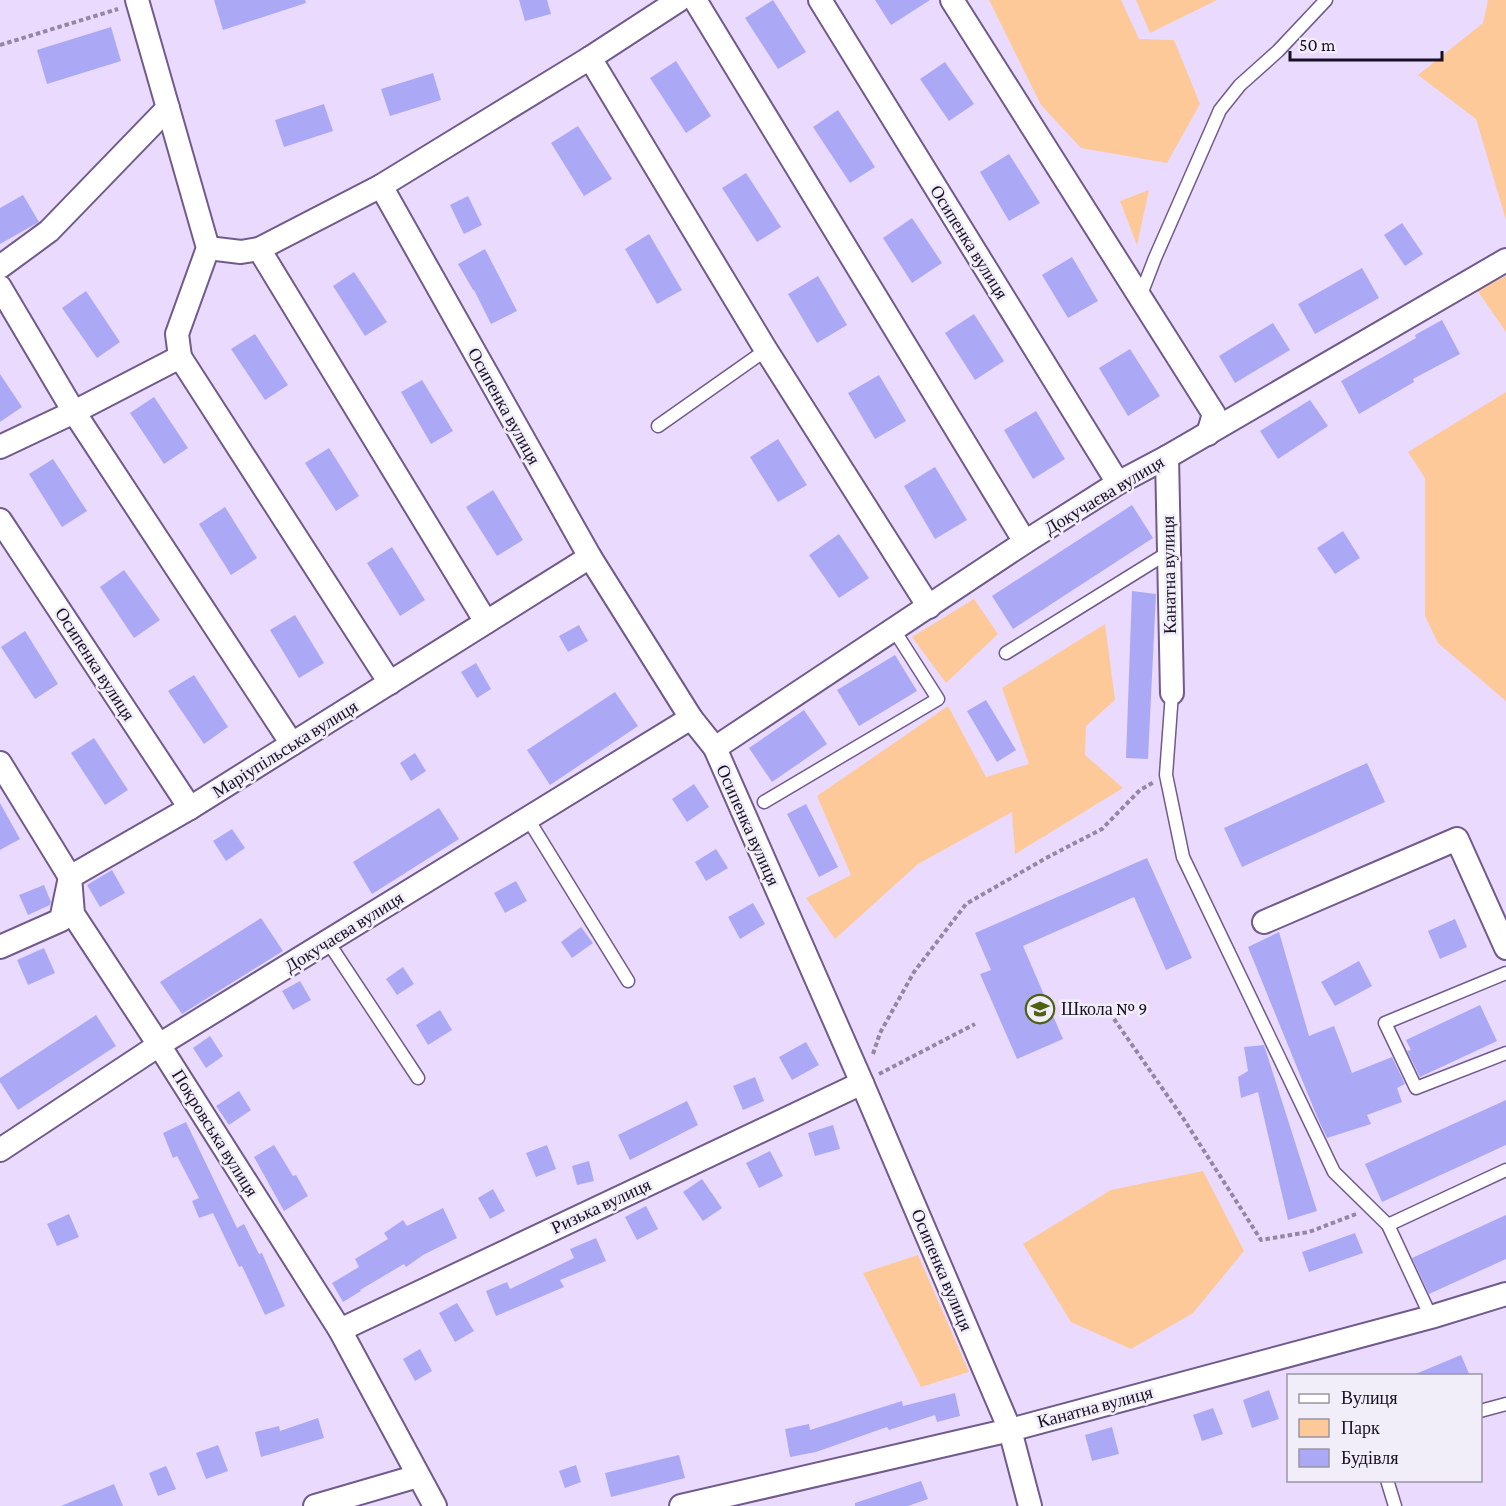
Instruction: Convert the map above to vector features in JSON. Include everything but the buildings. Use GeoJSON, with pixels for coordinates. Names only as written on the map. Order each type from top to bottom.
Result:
{"type":"FeatureCollection","features":[{"type":"Feature","properties":{"kind":"street"},"geometry":{"type":"LineString","coordinates":[[208,248],[241,252],[258,249],[381,186],[590,58],[679,0]]}},
{"type":"Feature","properties":{"kind":"street"},"geometry":{"type":"LineString","coordinates":[[695,0],[1025,542]]}},
{"type":"Feature","properties":{"kind":"street","name":"Осипенка вулиця"},"geometry":{"type":"LineString","coordinates":[[820,0],[1118,483]]}},
{"type":"Feature","properties":{"kind":"street"},"geometry":{"type":"LineString","coordinates":[[952,0],[1214,414],[1208,434]]}},
{"type":"Feature","properties":{"kind":"street"},"geometry":{"type":"LineString","coordinates":[[138,1],[208,248],[177,334],[180,357],[390,683]]}},
{"type":"Feature","properties":{"kind":"street"},"geometry":{"type":"LineString","coordinates":[[590,58],[766,350],[929,607]]}},
{"type":"Feature","properties":{"kind":"street"},"geometry":{"type":"LineString","coordinates":[[0,267],[49,231],[168,108]]}},
{"type":"Feature","properties":{"kind":"street","name":"Осипенка вулиця"},"geometry":{"type":"LineString","coordinates":[[381,186],[590,558],[691,718],[715,748],[862,1083],[1010,1430],[1030,1506]]}},
{"type":"Feature","properties":{"kind":"street"},"geometry":{"type":"LineString","coordinates":[[258,249],[486,622]]}},
{"type":"Feature","properties":{"kind":"street","name":"Докучаєва вулиця"},"geometry":{"type":"LineString","coordinates":[[715,748],[1118,483],[1208,434],[1506,260]]}},
{"type":"Feature","properties":{"kind":"street"},"geometry":{"type":"LineString","coordinates":[[0,287],[74,412],[292,744]]}},
{"type":"Feature","properties":{"kind":"street"},"geometry":{"type":"LineString","coordinates":[[0,447],[180,357]]}},
{"type":"Feature","properties":{"kind":"street","name":"Канатна вулиця"},"geometry":{"type":"LineString","coordinates":[[1167,457],[1172,693]]}},
{"type":"Feature","properties":{"kind":"street","name":"Осипенка вулиця"},"geometry":{"type":"LineString","coordinates":[[0,520],[190,808]]}},
{"type":"Feature","properties":{"kind":"street","name":"Маріупільська вулиця"},"geometry":{"type":"LineString","coordinates":[[70,878],[190,808],[590,558]]}},
{"type":"Feature","properties":{"kind":"street","name":"Докучаєва вулиця"},"geometry":{"type":"LineString","coordinates":[[1,1146],[159,1045],[691,718]]}},
{"type":"Feature","properties":{"kind":"street","name":"Покровська вулиця"},"geometry":{"type":"LineString","coordinates":[[0,763],[70,878],[73,914],[340,1330],[435,1506]]}},
{"type":"Feature","properties":{"kind":"street"},"geometry":{"type":"LineString","coordinates":[[1264,922],[1457,839],[1506,948]]}},
{"type":"Feature","properties":{"kind":"street"},"geometry":{"type":"LineString","coordinates":[[0,947],[61,920],[70,878]]}},
{"type":"Feature","properties":{"kind":"street","name":"Ризька вулиця"},"geometry":{"type":"LineString","coordinates":[[340,1330],[862,1083]]}},
{"type":"Feature","properties":{"kind":"street","name":"Канатна вулиця"},"geometry":{"type":"LineString","coordinates":[[681,1506],[1010,1430],[1505,1297]]}},
{"type":"Feature","properties":{"kind":"street"},"geometry":{"type":"LineString","coordinates":[[315,1506],[418,1476]]}},
{"type":"Feature","properties":{"kind":"lane"},"geometry":{"type":"LineString","coordinates":[[1140,297],[1220,110],[1240,85],[1278,51],[1326,0]]}},
{"type":"Feature","properties":{"kind":"lane"},"geometry":{"type":"LineString","coordinates":[[658,426],[766,350]]}},
{"type":"Feature","properties":{"kind":"lane"},"geometry":{"type":"LineString","coordinates":[[1006,653],[1169,552]]}},
{"type":"Feature","properties":{"kind":"lane"},"geometry":{"type":"LineString","coordinates":[[764,802],[938,699],[894,630]]}},
{"type":"Feature","properties":{"kind":"lane"},"geometry":{"type":"LineString","coordinates":[[1172,693],[1166,776],[1183,857],[1334,1172],[1388,1225],[1431,1317]]}},
{"type":"Feature","properties":{"kind":"lane"},"geometry":{"type":"LineString","coordinates":[[528,819],[628,981]]}},
{"type":"Feature","properties":{"kind":"lane"},"geometry":{"type":"LineString","coordinates":[[328,942],[418,1078]]}},
{"type":"Feature","properties":{"kind":"lane"},"geometry":{"type":"LineString","coordinates":[[1506,973],[1384,1023],[1416,1088],[1506,1053]]}},
{"type":"Feature","properties":{"kind":"lane"},"geometry":{"type":"LineString","coordinates":[[1388,1225],[1506,1170]]}},
{"type":"Feature","properties":{"kind":"lane"},"geometry":{"type":"LineString","coordinates":[[1482,1410],[1506,1404]]}},
{"type":"Feature","properties":{"kind":"lane"},"geometry":{"type":"LineString","coordinates":[[1388,1482],[1395,1506]]}},
{"type":"Feature","properties":{"kind":"path"},"geometry":{"type":"LineString","coordinates":[[0,45],[138,1]]}},
{"type":"Feature","properties":{"kind":"path"},"geometry":{"type":"LineString","coordinates":[[862,1083],[880,1033],[914,972],[966,904],[1046,858],[1102,830],[1140,790],[1166,776]]}},
{"type":"Feature","properties":{"kind":"path"},"geometry":{"type":"LineString","coordinates":[[1114,1019],[1189,1127],[1261,1240],[1309,1232],[1371,1208]]}},
{"type":"Feature","properties":{"kind":"path"},"geometry":{"type":"LineString","coordinates":[[862,1083],[975,1024]]}},
{"type":"Feature","properties":{"kind":"green space"},"geometry":{"type":"Polygon","coordinates":[[[989,0],[1121,0],[1139,39],[1174,40],[1200,104],[1167,163],[1081,148],[1041,105],[989,0]]]}},
{"type":"Feature","properties":{"kind":"green space"},"geometry":{"type":"Polygon","coordinates":[[[1136,0],[1217,0],[1150,33],[1136,0]]]}},
{"type":"Feature","properties":{"kind":"green space"},"geometry":{"type":"Polygon","coordinates":[[[1488,0],[1506,0],[1506,220],[1476,119],[1418,75],[1483,23],[1488,0]]]}},
{"type":"Feature","properties":{"kind":"green space"},"geometry":{"type":"Polygon","coordinates":[[[1149,190],[1137,245],[1120,201],[1149,190]]]}},
{"type":"Feature","properties":{"kind":"green space"},"geometry":{"type":"Polygon","coordinates":[[[1506,276],[1506,332],[1477,290],[1506,276]]]}},
{"type":"Feature","properties":{"kind":"green space"},"geometry":{"type":"Polygon","coordinates":[[[1506,392],[1506,701],[1438,643],[1425,616],[1425,478],[1408,452],[1506,392]]]}},
{"type":"Feature","properties":{"kind":"green space"},"geometry":{"type":"Polygon","coordinates":[[[974,599],[998,634],[946,683],[912,637],[974,599]]]}},
{"type":"Feature","properties":{"kind":"green space"},"geometry":{"type":"Polygon","coordinates":[[[1105,624],[1115,700],[1086,726],[1085,755],[1123,788],[1015,854],[1012,812],[918,864],[835,939],[806,898],[851,875],[817,796],[948,706],[986,777],[1029,764],[1002,688],[1105,624]]]}},
{"type":"Feature","properties":{"kind":"green space"},"geometry":{"type":"Polygon","coordinates":[[[1203,1171],[1244,1251],[1193,1313],[1131,1349],[1071,1322],[1023,1244],[1111,1190],[1203,1171]]]}},
{"type":"Feature","properties":{"kind":"green space"},"geometry":{"type":"Polygon","coordinates":[[[918,1255],[969,1372],[921,1387],[863,1273],[918,1255]]]}},
{"type":"Feature","properties":{"kind":"place","name":"Школа № 9"},"geometry":{"type":"Point","coordinates":[1040,1009]}}]}
